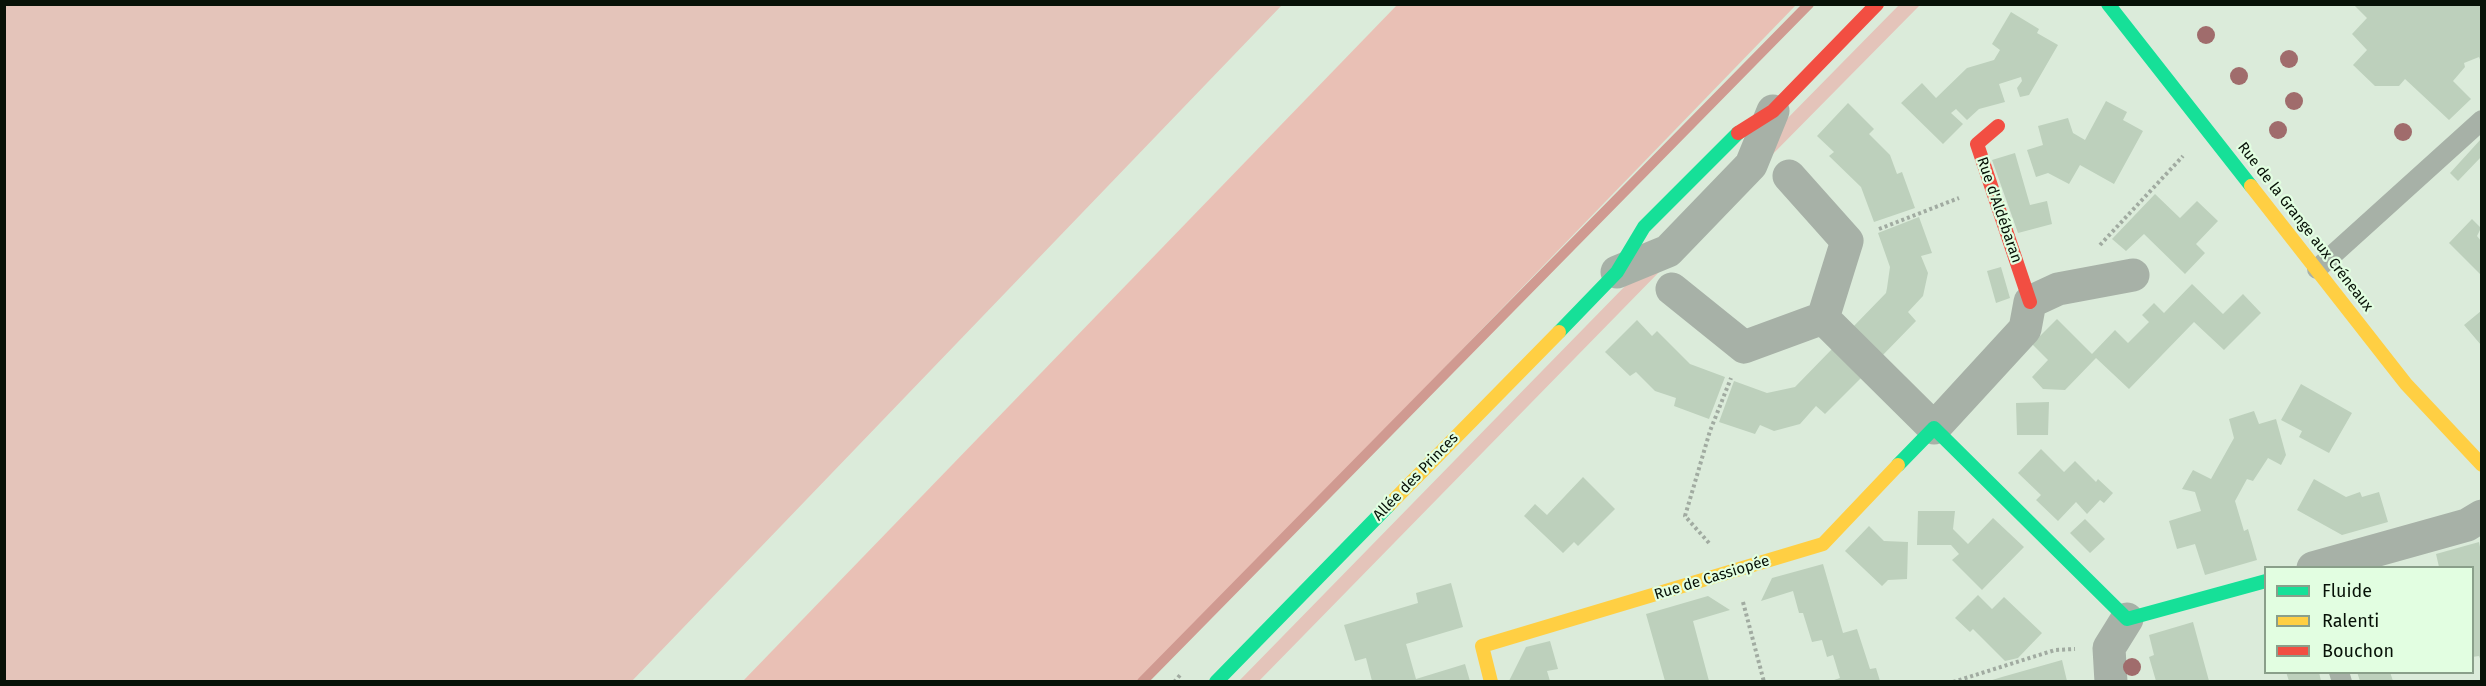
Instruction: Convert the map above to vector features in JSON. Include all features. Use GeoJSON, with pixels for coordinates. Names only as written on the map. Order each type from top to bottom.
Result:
{"type":"FeatureCollection","features":[{"type":"Feature","properties":{"kind":"street","name":"Allée des Princes"},"geometry":{"type":"LineString","coordinates":[[1216,681],[1617,272],[1668,250],[1751,165],[1773,111],[1877,4]]}},
{"type":"Feature","properties":{"kind":"street","name":"Rue de la Grange aux Créneaux"},"geometry":{"type":"LineString","coordinates":[[2108,4],[2406,384],[2481,465]]}},
{"type":"Feature","properties":{"kind":"street","name":"Rue d'Aldébaran"},"geometry":{"type":"LineString","coordinates":[[1998,126],[1977,144],[2030,302]]}},
{"type":"Feature","properties":{"kind":"street"},"geometry":{"type":"LineString","coordinates":[[1789,176],[1847,241],[1823,318]]}},
{"type":"Feature","properties":{"kind":"street"},"geometry":{"type":"LineString","coordinates":[[1934,428],[2025,329],[2030,302],[2058,288],[2133,275]]}},
{"type":"Feature","properties":{"kind":"street"},"geometry":{"type":"LineString","coordinates":[[1672,289],[1744,347],[1823,318]]}},
{"type":"Feature","properties":{"kind":"street"},"geometry":{"type":"LineString","coordinates":[[1823,318],[2127,619]]}},
{"type":"Feature","properties":{"kind":"street","name":"Rue de Cassiopée"},"geometry":{"type":"LineString","coordinates":[[1491,681],[1482,646],[1823,544],[1934,428]]}},
{"type":"Feature","properties":{"kind":"street"},"geometry":{"type":"LineString","coordinates":[[2317,566],[2467,525],[2481,516]]}},
{"type":"Feature","properties":{"kind":"street"},"geometry":{"type":"LineString","coordinates":[[2111,681],[2109,648],[2127,619],[2264,581]]}},
{"type":"Feature","properties":{"kind":"lane"},"geometry":{"type":"LineString","coordinates":[[2317,269],[2481,120]]}},
{"type":"Feature","properties":{"kind":"path"},"geometry":{"type":"LineString","coordinates":[[2095,250],[2209,130]]}},
{"type":"Feature","properties":{"kind":"path"},"geometry":{"type":"LineString","coordinates":[[1847,241],[1990,186]]}},
{"type":"Feature","properties":{"kind":"path"},"geometry":{"type":"LineString","coordinates":[[1744,347],[1710,431],[1685,516],[1734,571],[1764,681]]}},
{"type":"Feature","properties":{"kind":"path"},"geometry":{"type":"LineString","coordinates":[[1953,681],[2055,650],[2109,648]]}},
{"type":"Feature","properties":{"kind":"shaded area"},"geometry":{"type":"Polygon","coordinates":[[[4,5],[1282,5],[631,682],[5,681],[4,5]]]}},
{"type":"Feature","properties":{"kind":"shaded area"},"geometry":{"type":"Polygon","coordinates":[[[1397,5],[1796,5],[1141,681],[743,681],[1397,5]]]}},
{"type":"Feature","properties":{"kind":"shaded area"},"geometry":{"type":"Polygon","coordinates":[[[1899,5],[1920,5],[1764,163],[1776,130],[1899,5]]]}},
{"type":"Feature","properties":{"kind":"shaded area"},"geometry":{"type":"Polygon","coordinates":[[[1665,266],[1259,681],[1238,682],[1629,282],[1665,266]]]}},
{"type":"Feature","properties":{"kind":"building"},"geometry":{"type":"Polygon","coordinates":[[[2353,4],[2481,4],[2481,62],[2479,57],[2464,63],[2465,67],[2453,81],[2471,99],[2449,120],[2405,79],[2399,86],[2375,86],[2353,65],[2367,50],[2352,34],[2367,18],[2353,4]]]}},
{"type":"Feature","properties":{"kind":"building"},"geometry":{"type":"Polygon","coordinates":[[[2011,12],[2039,29],[2037,33],[2058,45],[2029,95],[2020,97],[2017,88],[2022,81],[2021,77],[1999,84],[2005,102],[1979,109],[1967,120],[1956,109],[1951,113],[1963,124],[1943,144],[1901,103],[1922,83],[1936,98],[1967,68],[1994,60],[2000,50],[1992,44],[2011,12]]]}},
{"type":"Feature","properties":{"kind":"building"},"geometry":{"type":"Polygon","coordinates":[[[2106,101],[2127,112],[2123,120],[2143,131],[2114,184],[2080,165],[2069,184],[2048,173],[2036,177],[2027,150],[2043,145],[2038,126],[2068,118],[2073,133],[2085,140],[2106,101]]]}},
{"type":"Feature","properties":{"kind":"building"},"geometry":{"type":"Polygon","coordinates":[[[1848,103],[1874,129],[1869,134],[1890,155],[1897,174],[1902,172],[1915,208],[1874,222],[1861,187],[1829,156],[1834,152],[1817,136],[1848,103]]]}},
{"type":"Feature","properties":{"kind":"building"},"geometry":{"type":"Polygon","coordinates":[[[2481,139],[2481,157],[2458,181],[2450,173],[2481,139]]]}},
{"type":"Feature","properties":{"kind":"building"},"geometry":{"type":"Polygon","coordinates":[[[2015,153],[2030,205],[2047,201],[2052,224],[2018,233],[1992,160],[2015,153]]]}},
{"type":"Feature","properties":{"kind":"building"},"geometry":{"type":"Polygon","coordinates":[[[2155,194],[2180,218],[2197,201],[2218,221],[2196,244],[2205,253],[2185,274],[2144,234],[2126,251],[2112,239],[2155,194]]]}},
{"type":"Feature","properties":{"kind":"building"},"geometry":{"type":"Polygon","coordinates":[[[1919,217],[1932,253],[1921,256],[1928,273],[1923,296],[1908,312],[1916,321],[1880,358],[1851,329],[1886,293],[1890,267],[1878,233],[1919,217]]]}},
{"type":"Feature","properties":{"kind":"building"},"geometry":{"type":"Polygon","coordinates":[[[2472,219],[2481,228],[2477,236],[2481,241],[2481,275],[2449,243],[2472,219]]]}},
{"type":"Feature","properties":{"kind":"building"},"geometry":{"type":"Polygon","coordinates":[[[2001,267],[2010,298],[1996,303],[1987,271],[2001,267]]]}},
{"type":"Feature","properties":{"kind":"building"},"geometry":{"type":"Polygon","coordinates":[[[2192,284],[2223,314],[2243,294],[2261,313],[2224,350],[2194,322],[2129,389],[2096,358],[2065,390],[2043,389],[2032,377],[2048,360],[2032,344],[2057,319],[2092,354],[2115,330],[2128,343],[2149,322],[2142,315],[2154,303],[2164,313],[2192,284]]]}},
{"type":"Feature","properties":{"kind":"building"},"geometry":{"type":"Polygon","coordinates":[[[2481,311],[2481,345],[2464,325],[2481,311]]]}},
{"type":"Feature","properties":{"kind":"building"},"geometry":{"type":"Polygon","coordinates":[[[1637,320],[1652,336],[1657,331],[1690,364],[1725,377],[1709,419],[1674,406],[1676,398],[1655,391],[1636,372],[1630,376],[1605,352],[1637,320]]]}},
{"type":"Feature","properties":{"kind":"building"},"geometry":{"type":"Polygon","coordinates":[[[1832,349],[1861,378],[1825,414],[1816,406],[1800,424],[1774,431],[1760,425],[1755,434],[1719,422],[1734,381],[1767,393],[1795,387],[1832,349]]]}},
{"type":"Feature","properties":{"kind":"building"},"geometry":{"type":"Polygon","coordinates":[[[2301,384],[2352,413],[2329,453],[2299,437],[2302,431],[2281,420],[2301,384]]]}},
{"type":"Feature","properties":{"kind":"building"},"geometry":{"type":"Polygon","coordinates":[[[2049,402],[2048,435],[2017,435],[2016,403],[2049,402]]]}},
{"type":"Feature","properties":{"kind":"building"},"geometry":{"type":"Polygon","coordinates":[[[2254,411],[2259,424],[2276,419],[2286,455],[2281,465],[2268,458],[2253,481],[2247,479],[2235,501],[2244,531],[2248,529],[2257,560],[2205,575],[2195,544],[2177,549],[2169,521],[2201,511],[2195,492],[2182,489],[2193,470],[2211,479],[2234,438],[2229,419],[2254,411]]]}},
{"type":"Feature","properties":{"kind":"building"},"geometry":{"type":"Polygon","coordinates":[[[2041,449],[2064,472],[2075,461],[2096,482],[2098,479],[2113,493],[2104,503],[2100,500],[2087,514],[2076,502],[2058,521],[2036,500],[2041,495],[2018,473],[2041,449]]]}},
{"type":"Feature","properties":{"kind":"building"},"geometry":{"type":"Polygon","coordinates":[[[1583,477],[1615,509],[1578,546],[1574,542],[1563,553],[1524,516],[1535,504],[1547,515],[1583,477]]]}},
{"type":"Feature","properties":{"kind":"building"},"geometry":{"type":"Polygon","coordinates":[[[2314,479],[2346,497],[2360,492],[2362,497],[2379,492],[2388,522],[2342,535],[2297,510],[2314,479]]]}},
{"type":"Feature","properties":{"kind":"building"},"geometry":{"type":"Polygon","coordinates":[[[1918,511],[1955,511],[1953,529],[1968,544],[1993,518],[2024,547],[1982,590],[1952,560],[1959,554],[1951,545],[1917,545],[1918,511]]]}},
{"type":"Feature","properties":{"kind":"building"},"geometry":{"type":"Polygon","coordinates":[[[2085,519],[2105,539],[2090,553],[2070,533],[2085,519]]]}},
{"type":"Feature","properties":{"kind":"building"},"geometry":{"type":"Polygon","coordinates":[[[1869,526],[1884,541],[1908,542],[1907,579],[1888,580],[1882,586],[1845,551],[1869,526]]]}},
{"type":"Feature","properties":{"kind":"building"},"geometry":{"type":"Polygon","coordinates":[[[2479,542],[2481,552],[2481,661],[2479,656],[2474,657],[2474,566],[2439,566],[2436,554],[2479,542]]]}},
{"type":"Feature","properties":{"kind":"building"},"geometry":{"type":"Polygon","coordinates":[[[1823,564],[1843,633],[1857,629],[1870,669],[1876,668],[1880,681],[1831,681],[1840,678],[1833,655],[1827,657],[1822,640],[1812,642],[1803,613],[1799,613],[1793,591],[1761,601],[1772,578],[1823,564]]]}},
{"type":"Feature","properties":{"kind":"building"},"geometry":{"type":"Polygon","coordinates":[[[1451,583],[1463,627],[1406,644],[1416,679],[1465,664],[1470,681],[1372,681],[1366,658],[1355,661],[1344,625],[1418,603],[1416,593],[1451,583]]]}},
{"type":"Feature","properties":{"kind":"building"},"geometry":{"type":"Polygon","coordinates":[[[1978,595],[1992,609],[2004,597],[2042,633],[2018,658],[2005,661],[1973,629],[1970,632],[1955,618],[1978,595]]]}},
{"type":"Feature","properties":{"kind":"building"},"geometry":{"type":"Polygon","coordinates":[[[1708,596],[1730,610],[1693,621],[1709,681],[1665,681],[1646,614],[1708,596]]]}},
{"type":"Feature","properties":{"kind":"building"},"geometry":{"type":"Polygon","coordinates":[[[2193,622],[2209,681],[2156,681],[2149,657],[2154,655],[2149,635],[2193,622]]]}},
{"type":"Feature","properties":{"kind":"building"},"geometry":{"type":"Polygon","coordinates":[[[1550,641],[1558,669],[1547,671],[1550,681],[1509,681],[1526,647],[1550,641]]]}},
{"type":"Feature","properties":{"kind":"building"},"geometry":{"type":"Polygon","coordinates":[[[2062,660],[2067,681],[1989,681],[2002,677],[2062,660]]]}},
{"type":"Feature","properties":{"kind":"building"},"geometry":{"type":"Polygon","coordinates":[[[2287,674],[2319,674],[2321,681],[2289,681],[2287,674]]]}},
{"type":"Feature","properties":{"kind":"building"},"geometry":{"type":"Polygon","coordinates":[[[2358,674],[2391,674],[2393,681],[2360,681],[2358,674]]]}},
{"type":"Feature","properties":{"kind":"waterway"},"geometry":{"type":"LineString","coordinates":[[1142,682],[1809,4]]}},
{"type":"Feature","properties":{"kind":"traffic: fast"},"geometry":{"type":"LineString","coordinates":[[2108,4],[2251,186]]}},
{"type":"Feature","properties":{"kind":"traffic: fast"},"geometry":{"type":"LineString","coordinates":[[1559,332],[1617,272],[1644,227],[1738,133]]}},
{"type":"Feature","properties":{"kind":"traffic: fast"},"geometry":{"type":"LineString","coordinates":[[1898,465],[1934,428],[2127,619],[2264,582]]}},
{"type":"Feature","properties":{"kind":"traffic: fast"},"geometry":{"type":"LineString","coordinates":[[1216,682],[1389,505]]}},
{"type":"Feature","properties":{"kind":"traffic: slow"},"geometry":{"type":"LineString","coordinates":[[2251,186],[2406,384],[2482,465]]}},
{"type":"Feature","properties":{"kind":"traffic: slow"},"geometry":{"type":"LineString","coordinates":[[1389,505],[1559,332]]}},
{"type":"Feature","properties":{"kind":"traffic: slow"},"geometry":{"type":"LineString","coordinates":[[1491,682],[1482,646],[1823,544],[1898,465]]}},
{"type":"Feature","properties":{"kind":"traffic: jam"},"geometry":{"type":"LineString","coordinates":[[1738,133],[1773,111],[1877,4]]}},
{"type":"Feature","properties":{"kind":"traffic: jam"},"geometry":{"type":"LineString","coordinates":[[1998,126],[1977,144],[2030,302]]}}]}
